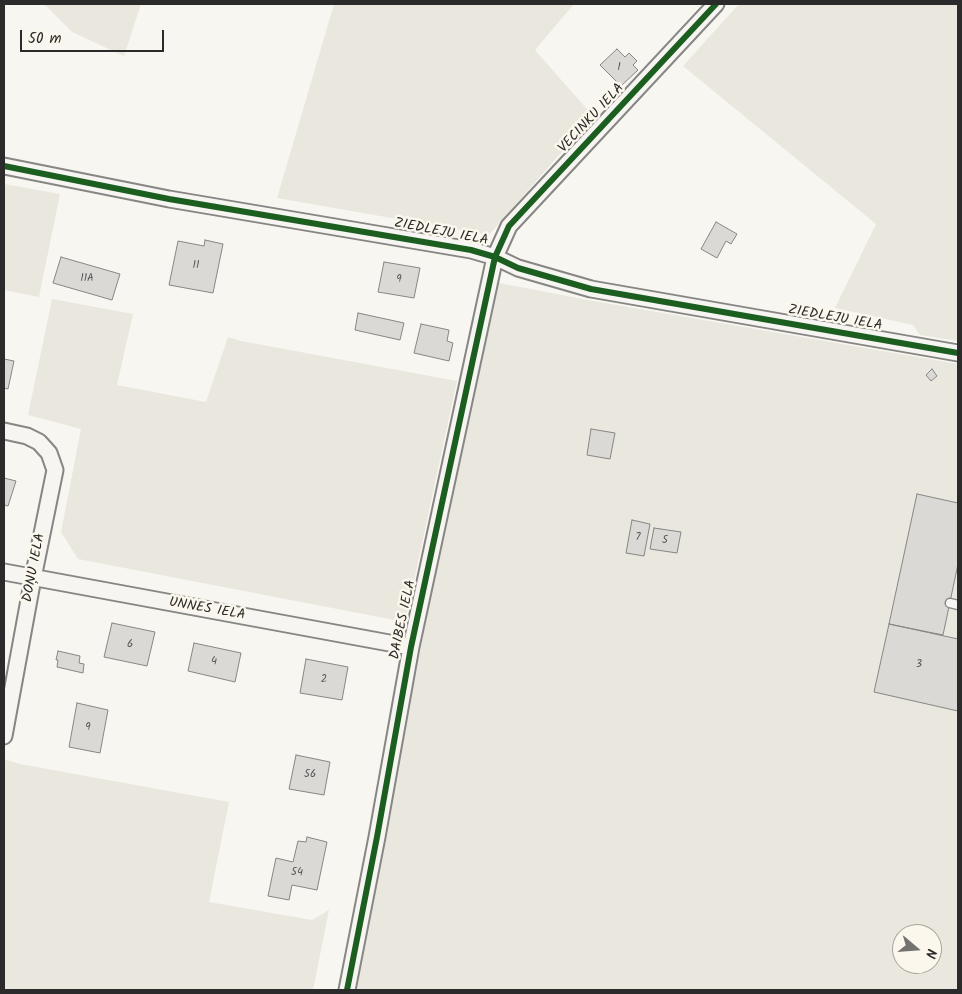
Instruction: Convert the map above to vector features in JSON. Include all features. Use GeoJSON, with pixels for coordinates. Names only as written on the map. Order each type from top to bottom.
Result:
{"type":"FeatureCollection","features":[{"type":"Feature","properties":{"kind":"street","name":"VECINKU IELA"},"geometry":{"type":"LineString","coordinates":[[495,257],[509,226],[716,4]]}},
{"type":"Feature","properties":{"kind":"street","name":"ZIEDLEJU IELA"},"geometry":{"type":"LineString","coordinates":[[4,166],[169,199],[472,250],[495,257],[518,268],[591,289],[958,353]]}},
{"type":"Feature","properties":{"kind":"street","name":"DAIBES IELA"},"geometry":{"type":"LineString","coordinates":[[346,990],[411,648],[495,257]]}},
{"type":"Feature","properties":{"kind":"street","name":"DOŅU IELA"},"geometry":{"type":"LineString","coordinates":[[4,431],[27,436],[39,442],[49,453],[54,470],[32,578],[4,736]]}},
{"type":"Feature","properties":{"kind":"street","name":"UNNES IELA"},"geometry":{"type":"LineString","coordinates":[[4,572],[411,648]]}},
{"type":"Feature","properties":{"kind":"shaded area"},"geometry":{"type":"Polygon","coordinates":[[[44,4],[141,4],[124,56],[72,32],[44,4]]]}},
{"type":"Feature","properties":{"kind":"shaded area"},"geometry":{"type":"Polygon","coordinates":[[[334,4],[574,4],[535,50],[593,116],[489,235],[277,198],[334,4]]]}},
{"type":"Feature","properties":{"kind":"shaded area"},"geometry":{"type":"Polygon","coordinates":[[[739,4],[958,4],[958,341],[920,335],[913,325],[835,308],[876,224],[683,66],[739,4]]]}},
{"type":"Feature","properties":{"kind":"shaded area"},"geometry":{"type":"Polygon","coordinates":[[[4,184],[60,194],[39,297],[4,290],[4,184]]]}},
{"type":"Feature","properties":{"kind":"shaded area"},"geometry":{"type":"Polygon","coordinates":[[[499,283],[958,364],[958,990],[356,990],[424,631],[499,283]]]}},
{"type":"Feature","properties":{"kind":"shaded area"},"geometry":{"type":"Polygon","coordinates":[[[52,299],[133,314],[117,385],[206,402],[228,337],[457,381],[405,622],[78,559],[61,532],[81,429],[28,415],[52,299]]]}},
{"type":"Feature","properties":{"kind":"shaded area"},"geometry":{"type":"Polygon","coordinates":[[[4,759],[20,764],[229,802],[209,902],[312,920],[329,910],[313,990],[4,990],[4,759]]]}},
{"type":"Feature","properties":{"kind":"building"},"geometry":{"type":"Polygon","coordinates":[[[617,49],[625,57],[629,53],[637,61],[633,65],[638,70],[621,86],[600,65],[617,49]]]}},
{"type":"Feature","properties":{"kind":"building"},"geometry":{"type":"Polygon","coordinates":[[[716,222],[737,234],[731,244],[726,241],[717,258],[701,249],[716,222]]]}},
{"type":"Feature","properties":{"kind":"building"},"geometry":{"type":"Polygon","coordinates":[[[205,240],[223,244],[213,293],[169,285],[178,241],[204,246],[205,240]]]}},
{"type":"Feature","properties":{"kind":"building"},"geometry":{"type":"Polygon","coordinates":[[[61,257],[120,274],[112,300],[53,283],[61,257]]]}},
{"type":"Feature","properties":{"kind":"building"},"geometry":{"type":"Polygon","coordinates":[[[384,262],[420,268],[414,298],[378,292],[384,262]]]}},
{"type":"Feature","properties":{"kind":"building"},"geometry":{"type":"Polygon","coordinates":[[[358,313],[404,323],[400,340],[355,330],[358,313]]]}},
{"type":"Feature","properties":{"kind":"building"},"geometry":{"type":"Polygon","coordinates":[[[421,324],[449,330],[447,341],[453,343],[449,361],[414,353],[421,324]]]}},
{"type":"Feature","properties":{"kind":"building"},"geometry":{"type":"Polygon","coordinates":[[[4,359],[14,361],[8,389],[4,388],[4,359]]]}},
{"type":"Feature","properties":{"kind":"building"},"geometry":{"type":"Polygon","coordinates":[[[932,369],[937,376],[931,381],[926,375],[932,369]]]}},
{"type":"Feature","properties":{"kind":"building"},"geometry":{"type":"Polygon","coordinates":[[[591,429],[615,433],[610,459],[587,455],[591,429]]]}},
{"type":"Feature","properties":{"kind":"building"},"geometry":{"type":"Polygon","coordinates":[[[4,478],[16,481],[8,506],[4,505],[4,478]]]}},
{"type":"Feature","properties":{"kind":"building"},"geometry":{"type":"Polygon","coordinates":[[[917,494],[958,503],[958,564],[943,635],[889,624],[917,494]]]}},
{"type":"Feature","properties":{"kind":"building"},"geometry":{"type":"Polygon","coordinates":[[[632,520],[650,524],[644,556],[626,553],[632,520]]]}},
{"type":"Feature","properties":{"kind":"building"},"geometry":{"type":"Polygon","coordinates":[[[654,528],[681,532],[677,553],[650,549],[654,528]]]}},
{"type":"Feature","properties":{"kind":"building"},"geometry":{"type":"Polygon","coordinates":[[[112,623],[155,632],[147,666],[104,657],[112,623]]]}},
{"type":"Feature","properties":{"kind":"building"},"geometry":{"type":"Polygon","coordinates":[[[889,624],[958,639],[958,711],[874,692],[889,624]]]}},
{"type":"Feature","properties":{"kind":"building"},"geometry":{"type":"Polygon","coordinates":[[[194,643],[241,653],[235,682],[188,671],[194,643]]]}},
{"type":"Feature","properties":{"kind":"building"},"geometry":{"type":"Polygon","coordinates":[[[58,651],[80,656],[79,663],[84,664],[83,673],[57,667],[58,651]]]}},
{"type":"Feature","properties":{"kind":"building"},"geometry":{"type":"Polygon","coordinates":[[[306,659],[348,667],[342,700],[300,693],[306,659]]]}},
{"type":"Feature","properties":{"kind":"building"},"geometry":{"type":"Polygon","coordinates":[[[77,703],[108,710],[100,753],[69,747],[77,703]]]}},
{"type":"Feature","properties":{"kind":"building"},"geometry":{"type":"Polygon","coordinates":[[[296,755],[330,762],[324,795],[289,789],[296,755]]]}},
{"type":"Feature","properties":{"kind":"building"},"geometry":{"type":"Polygon","coordinates":[[[307,837],[327,842],[317,890],[292,885],[289,900],[268,896],[276,858],[293,862],[298,841],[306,842],[307,837]]]}},
{"type":"Feature","properties":{"kind":"cycle path"},"geometry":{"type":"LineString","coordinates":[[347,990],[411,647],[495,257],[509,226],[716,4]]}},
{"type":"Feature","properties":{"kind":"cycle path"},"geometry":{"type":"LineString","coordinates":[[4,166],[169,199],[471,250],[495,257],[518,268],[591,289],[958,353]]}}]}
